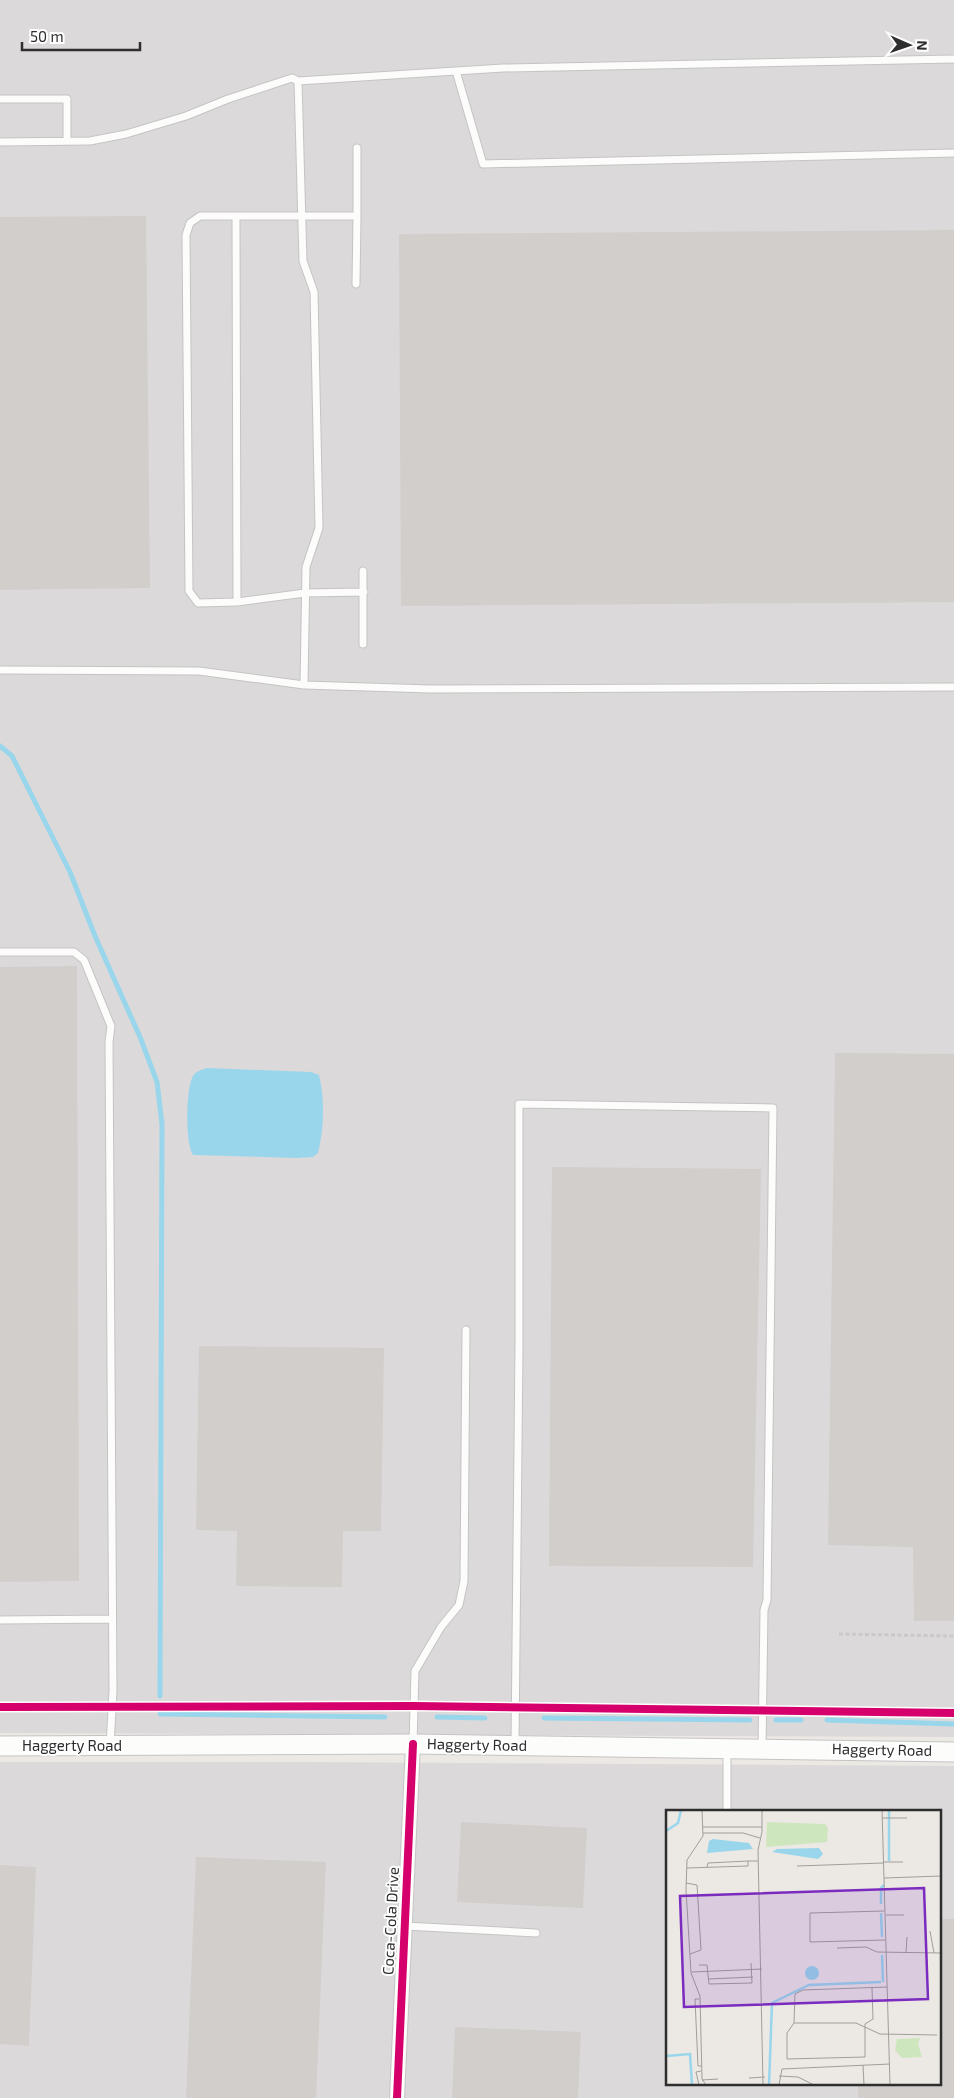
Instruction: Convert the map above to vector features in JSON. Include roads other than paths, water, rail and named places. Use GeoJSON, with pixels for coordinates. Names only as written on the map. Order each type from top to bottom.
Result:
{"type":"FeatureCollection","features":[{"type":"Feature","properties":{"kind":"main road","name":"Haggerty Road"},"geometry":{"type":"LineString","coordinates":[[0,1746],[413,1744],[954,1752]]}},
{"type":"Feature","properties":{"kind":"street","name":"Coca-Cola Drive"},"geometry":{"type":"LineString","coordinates":[[397,2098],[413,1744]]}},
{"type":"Feature","properties":{"kind":"lane"},"geometry":{"type":"LineString","coordinates":[[0,142],[90,141],[126,134],[186,116],[228,99],[292,78],[298,81],[513,68],[954,60]]}},
{"type":"Feature","properties":{"kind":"lane"},"geometry":{"type":"LineString","coordinates":[[456,71],[483,164],[954,153]]}},
{"type":"Feature","properties":{"kind":"lane"},"geometry":{"type":"LineString","coordinates":[[298,81],[300,217],[303,261],[314,292],[319,528],[306,567],[304,685]]}},
{"type":"Feature","properties":{"kind":"lane"},"geometry":{"type":"LineString","coordinates":[[0,99],[67,99],[67,141]]}},
{"type":"Feature","properties":{"kind":"lane"},"geometry":{"type":"LineString","coordinates":[[356,284],[357,148]]}},
{"type":"Feature","properties":{"kind":"lane"},"geometry":{"type":"LineString","coordinates":[[357,216],[200,216],[190,223],[186,235],[189,591],[198,603],[237,602],[306,593],[364,592]]}},
{"type":"Feature","properties":{"kind":"lane"},"geometry":{"type":"LineString","coordinates":[[236,216],[237,602]]}},
{"type":"Feature","properties":{"kind":"lane"},"geometry":{"type":"LineString","coordinates":[[363,572],[364,644]]}},
{"type":"Feature","properties":{"kind":"lane"},"geometry":{"type":"LineString","coordinates":[[0,670],[199,671],[304,685],[430,689],[954,686]]}},
{"type":"Feature","properties":{"kind":"lane"},"geometry":{"type":"LineString","coordinates":[[0,952],[74,952],[84,960],[111,1026],[109,1042],[113,1690],[110,1746]]}},
{"type":"Feature","properties":{"kind":"lane"},"geometry":{"type":"LineString","coordinates":[[515,1745],[519,1346],[519,1104],[773,1108],[768,1565],[767,1600],[764,1610],[762,1748]]}},
{"type":"Feature","properties":{"kind":"lane"},"geometry":{"type":"LineString","coordinates":[[413,1744],[415,1671],[440,1627],[459,1605],[464,1582],[466,1330]]}},
{"type":"Feature","properties":{"kind":"lane"},"geometry":{"type":"LineString","coordinates":[[0,1620],[112,1619]]}},
{"type":"Feature","properties":{"kind":"lane"},"geometry":{"type":"LineString","coordinates":[[727,1748],[727,1810]]}},
{"type":"Feature","properties":{"kind":"lane"},"geometry":{"type":"LineString","coordinates":[[405,1926],[536,1933]]}},
{"type":"Feature","properties":{"kind":"water"},"geometry":{"type":"Polygon","coordinates":[[[207,1068],[311,1072],[319,1075],[323,1114],[322,1134],[318,1153],[313,1157],[296,1158],[193,1155],[190,1149],[188,1129],[188,1094],[194,1074],[207,1068]]]}},
{"type":"Feature","properties":{"kind":"waterway"},"geometry":{"type":"LineString","coordinates":[[0,746],[12,756],[70,872],[95,936],[140,1037],[157,1082],[162,1124],[160,1696]]}},
{"type":"Feature","properties":{"kind":"waterway"},"geometry":{"type":"LineString","coordinates":[[160,1714],[385,1717]]}},
{"type":"Feature","properties":{"kind":"waterway"},"geometry":{"type":"LineString","coordinates":[[437,1717],[485,1718]]}},
{"type":"Feature","properties":{"kind":"waterway"},"geometry":{"type":"LineString","coordinates":[[544,1718],[750,1720]]}},
{"type":"Feature","properties":{"kind":"waterway"},"geometry":{"type":"LineString","coordinates":[[776,1720],[801,1720]]}},
{"type":"Feature","properties":{"kind":"waterway"},"geometry":{"type":"LineString","coordinates":[[827,1720],[954,1724]]}}]}
